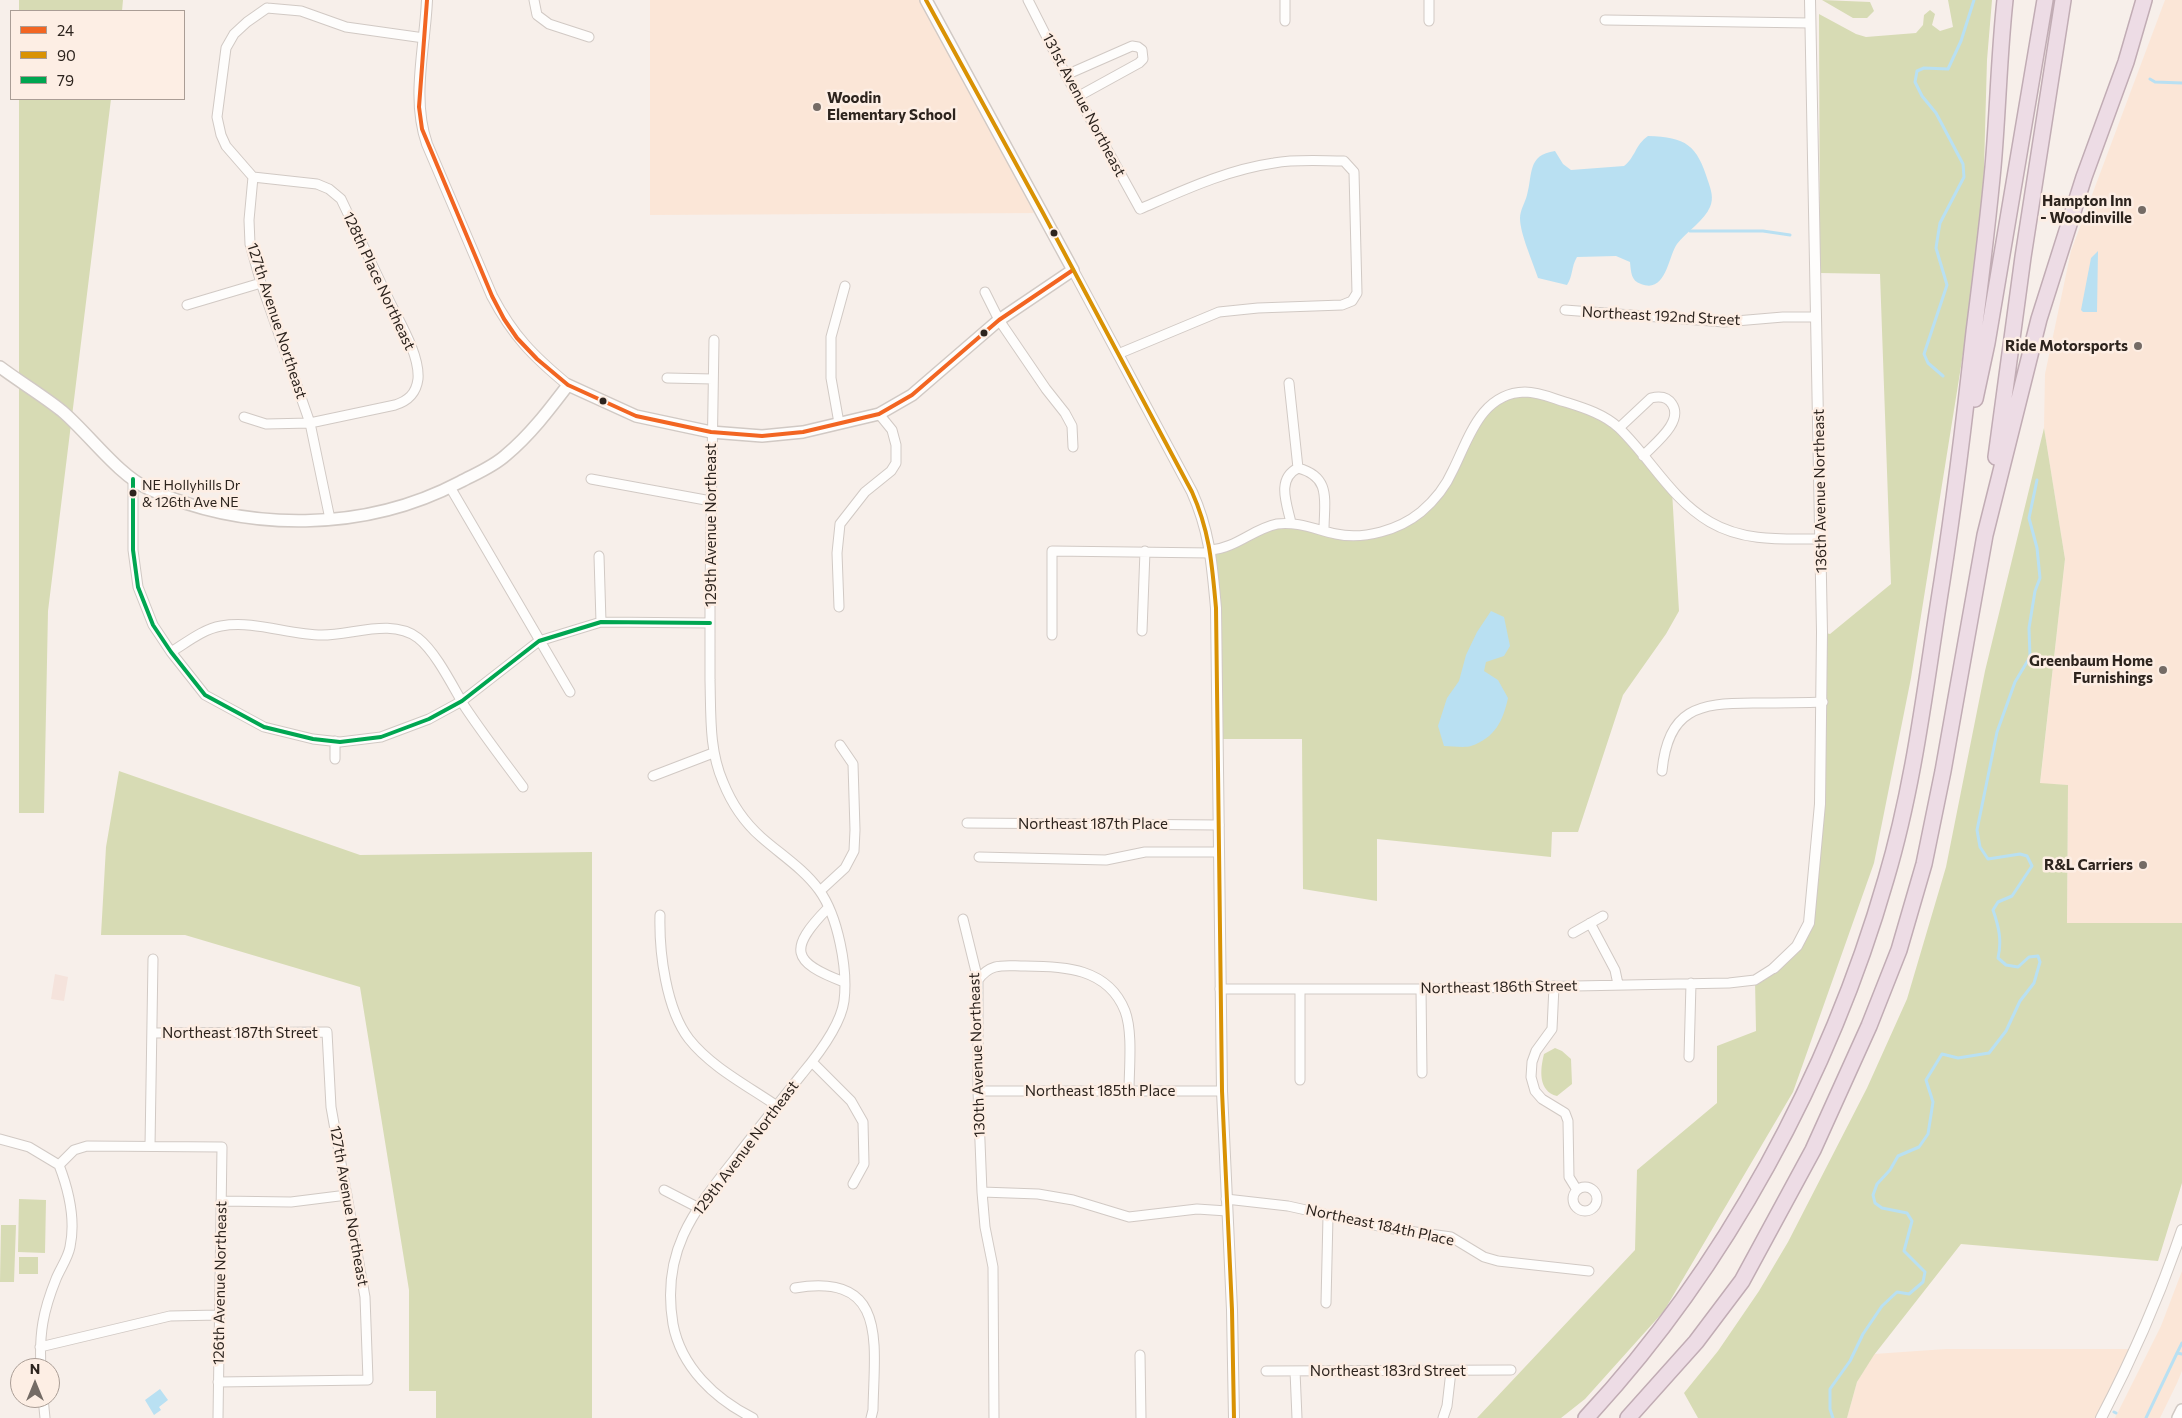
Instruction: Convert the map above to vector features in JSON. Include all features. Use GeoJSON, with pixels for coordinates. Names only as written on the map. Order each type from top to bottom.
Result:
{"type":"FeatureCollection","features":[{"type":"Feature","properties":{"kind":"highway"},"geometry":{"type":"LineString","coordinates":[[1586,1418],[1610,1392],[1671,1316],[1759,1182],[1799,1104],[1846,1000],[1887,877],[1912,767],[1955,496],[1993,166],[2000,42],[2005,0]]}},
{"type":"Feature","properties":{"kind":"highway"},"geometry":{"type":"LineString","coordinates":[[1955,496],[1987,343],[2045,0]]}},
{"type":"Feature","properties":{"kind":"highway"},"geometry":{"type":"LineString","coordinates":[[1628,1418],[1696,1342],[1742,1280],[1813,1150],[1869,1026],[1899,950],[1924,864],[1943,771],[1985,535],[2023,257],[2063,0]]}},
{"type":"Feature","properties":{"kind":"highway"},"geometry":{"type":"LineString","coordinates":[[1985,535],[2039,319],[2084,177],[2126,62],[2143,0]]}},
{"type":"Feature","properties":{"kind":"highway"},"geometry":{"type":"LineString","coordinates":[[1577,1418],[1610,1392]]}},
{"type":"Feature","properties":{"kind":"main road"},"geometry":{"type":"LineString","coordinates":[[0,367],[62,411],[132,479],[148,489],[217,512],[283,521],[330,520],[377,513],[409,504],[450,487],[504,456],[546,413],[568,384],[636,416],[711,432],[762,436],[803,432],[879,414],[912,395],[999,320],[1073,270],[926,0]]}},
{"type":"Feature","properties":{"kind":"main road"},"geometry":{"type":"LineString","coordinates":[[2178,1418],[2182,1410]]}},
{"type":"Feature","properties":{"kind":"street"},"geometry":{"type":"LineString","coordinates":[[427,0],[419,107],[422,129],[427,144],[492,296],[504,319],[517,338],[537,359],[568,384]]}},
{"type":"Feature","properties":{"kind":"street"},"geometry":{"type":"LineString","coordinates":[[534,0],[537,15],[550,24],[589,37]]}},
{"type":"Feature","properties":{"kind":"street","name":"131st Avenue Northeast"},"geometry":{"type":"LineString","coordinates":[[1028,0],[1140,209],[1203,182],[1240,169],[1276,162],[1344,161],[1354,172],[1357,293],[1352,301],[1342,304],[1219,312],[1118,354]]}},
{"type":"Feature","properties":{"kind":"street"},"geometry":{"type":"LineString","coordinates":[[1285,0],[1285,21]]}},
{"type":"Feature","properties":{"kind":"street"},"geometry":{"type":"LineString","coordinates":[[1429,0],[1429,22]]}},
{"type":"Feature","properties":{"kind":"street","name":"136th Avenue Northeast"},"geometry":{"type":"LineString","coordinates":[[1774,968],[1797,946],[1809,923],[1820,804],[1822,702],[1821,539],[1810,0]]}},
{"type":"Feature","properties":{"kind":"street"},"geometry":{"type":"LineString","coordinates":[[253,177],[226,146],[221,135],[217,117],[226,48],[234,34],[266,4],[301,11],[346,27],[424,38]]}},
{"type":"Feature","properties":{"kind":"street"},"geometry":{"type":"LineString","coordinates":[[1605,20],[1810,23]]}},
{"type":"Feature","properties":{"kind":"street"},"geometry":{"type":"LineString","coordinates":[[1066,74],[1132,46],[1142,50],[1143,59],[1139,63],[1079,96]]}},
{"type":"Feature","properties":{"kind":"street","name":"128th Place Northeast"},"geometry":{"type":"LineString","coordinates":[[253,177],[318,184],[329,189],[341,199],[412,353],[418,378],[414,393],[407,401],[310,423]]}},
{"type":"Feature","properties":{"kind":"street","name":"127th Avenue Northeast"},"geometry":{"type":"LineString","coordinates":[[253,177],[249,220],[250,244],[261,283],[310,423],[330,520]]}},
{"type":"Feature","properties":{"kind":"street"},"geometry":{"type":"LineString","coordinates":[[1073,270],[1192,492],[1205,526],[1211,551],[1216,608],[1222,1091],[1232,1310],[1234,1418]]}},
{"type":"Feature","properties":{"kind":"street"},"geometry":{"type":"LineString","coordinates":[[187,304],[261,283]]}},
{"type":"Feature","properties":{"kind":"street"},"geometry":{"type":"LineString","coordinates":[[839,424],[831,378],[831,337],[845,286]]}},
{"type":"Feature","properties":{"kind":"street"},"geometry":{"type":"LineString","coordinates":[[984,292],[999,320],[1046,389],[1065,412],[1072,426],[1073,447]]}},
{"type":"Feature","properties":{"kind":"street","name":"Northeast 192nd Street"},"geometry":{"type":"LineString","coordinates":[[1566,310],[1724,322],[1816,318]]}},
{"type":"Feature","properties":{"kind":"street","name":"129th Avenue Northeast"},"geometry":{"type":"LineString","coordinates":[[714,340],[711,432],[710,623],[713,753],[722,781],[735,807],[758,834],[802,871],[820,891],[838,934],[844,982],[844,1004],[837,1022],[812,1062],[697,1207],[679,1243],[671,1274],[670,1307],[675,1335],[684,1356],[708,1388],[752,1418]]}},
{"type":"Feature","properties":{"kind":"street"},"geometry":{"type":"LineString","coordinates":[[667,378],[713,379]]}},
{"type":"Feature","properties":{"kind":"street"},"geometry":{"type":"LineString","coordinates":[[1289,383],[1298,468]]}},
{"type":"Feature","properties":{"kind":"street"},"geometry":{"type":"LineString","coordinates":[[1052,635],[1052,551],[1211,551],[1237,543],[1276,524],[1291,523],[1352,536],[1374,533],[1393,527],[1421,512],[1439,493],[1453,471],[1470,431],[1482,413],[1500,399],[1526,392],[1543,395],[1605,417],[1619,428],[1672,491],[1690,508],[1711,523],[1733,532],[1753,537],[1821,539]]}},
{"type":"Feature","properties":{"kind":"street"},"geometry":{"type":"LineString","coordinates":[[1619,428],[1650,398],[1657,396],[1669,400],[1675,411],[1674,420],[1670,427],[1643,456]]}},
{"type":"Feature","properties":{"kind":"street"},"geometry":{"type":"LineString","coordinates":[[839,607],[837,553],[840,524],[865,492],[891,472],[896,463],[896,445],[892,430],[879,414]]}},
{"type":"Feature","properties":{"kind":"street"},"geometry":{"type":"LineString","coordinates":[[244,417],[266,424],[310,423]]}},
{"type":"Feature","properties":{"kind":"street"},"geometry":{"type":"LineString","coordinates":[[1291,523],[1284,494],[1284,485],[1291,471],[1298,468],[1317,476],[1322,484],[1324,531]]}},
{"type":"Feature","properties":{"kind":"street"},"geometry":{"type":"LineString","coordinates":[[132,479],[133,550],[138,587],[152,625],[205,695],[264,726],[313,739],[335,741],[380,737],[429,719],[462,701],[540,641],[601,622],[710,623]]}},
{"type":"Feature","properties":{"kind":"street"},"geometry":{"type":"LineString","coordinates":[[591,479],[711,501]]}},
{"type":"Feature","properties":{"kind":"street"},"geometry":{"type":"LineString","coordinates":[[450,487],[570,692]]}},
{"type":"Feature","properties":{"kind":"street"},"geometry":{"type":"LineString","coordinates":[[1142,630],[1145,551]]}},
{"type":"Feature","properties":{"kind":"street"},"geometry":{"type":"LineString","coordinates":[[599,556],[601,622]]}},
{"type":"Feature","properties":{"kind":"street"},"geometry":{"type":"LineString","coordinates":[[171,652],[219,626],[238,624],[322,635],[391,628],[405,630],[419,639],[445,672],[462,701],[523,786]]}},
{"type":"Feature","properties":{"kind":"street"},"geometry":{"type":"LineString","coordinates":[[1662,770],[1667,740],[1670,734],[1683,718],[1695,710],[1722,703],[1822,702]]}},
{"type":"Feature","properties":{"kind":"street"},"geometry":{"type":"LineString","coordinates":[[335,741],[335,759]]}},
{"type":"Feature","properties":{"kind":"street"},"geometry":{"type":"LineString","coordinates":[[820,891],[845,868],[854,851],[852,764],[840,745]]}},
{"type":"Feature","properties":{"kind":"street"},"geometry":{"type":"LineString","coordinates":[[653,776],[713,753]]}},
{"type":"Feature","properties":{"kind":"street","name":"Northeast 187th Place"},"geometry":{"type":"LineString","coordinates":[[967,823],[1219,825]]}},
{"type":"Feature","properties":{"kind":"street"},"geometry":{"type":"LineString","coordinates":[[979,857],[1106,860],[1145,852],[1219,852]]}},
{"type":"Feature","properties":{"kind":"street"},"geometry":{"type":"LineString","coordinates":[[828,908],[803,937],[801,950],[804,958],[811,966],[823,974],[844,982]]}},
{"type":"Feature","properties":{"kind":"street"},"geometry":{"type":"LineString","coordinates":[[660,915],[659,942],[676,1019],[690,1039],[711,1060],[776,1106]]}},
{"type":"Feature","properties":{"kind":"street"},"geometry":{"type":"LineString","coordinates":[[1573,933],[1603,916]]}},
{"type":"Feature","properties":{"kind":"street","name":"130th Avenue Northeast"},"geometry":{"type":"LineString","coordinates":[[963,919],[978,980],[978,1091],[982,1192],[984,1228],[993,1266],[994,1418]]}},
{"type":"Feature","properties":{"kind":"street"},"geometry":{"type":"LineString","coordinates":[[1590,923],[1615,970],[1618,984]]}},
{"type":"Feature","properties":{"kind":"street"},"geometry":{"type":"LineString","coordinates":[[59,1165],[74,1150],[86,1146],[150,1146],[153,959]]}},
{"type":"Feature","properties":{"kind":"street"},"geometry":{"type":"LineString","coordinates":[[978,980],[985,970],[996,966],[1056,966],[1085,972],[1101,982],[1115,994],[1126,1012],[1128,1031],[1128,1091]]}},
{"type":"Feature","properties":{"kind":"street","name":"Northeast 186th Street"},"geometry":{"type":"LineString","coordinates":[[1220,988],[1421,988],[1729,984],[1755,980],[1774,968]]}},
{"type":"Feature","properties":{"kind":"street"},"geometry":{"type":"LineString","coordinates":[[1689,1057],[1691,984]]}},
{"type":"Feature","properties":{"kind":"street"},"geometry":{"type":"LineString","coordinates":[[1554,986],[1552,1029],[1536,1051],[1532,1062],[1531,1077],[1535,1091],[1542,1099],[1565,1113],[1568,1121],[1569,1177],[1577,1190]]}},
{"type":"Feature","properties":{"kind":"street"},"geometry":{"type":"LineString","coordinates":[[1300,988],[1300,1080]]}},
{"type":"Feature","properties":{"kind":"street"},"geometry":{"type":"LineString","coordinates":[[1421,988],[1422,1073]]}},
{"type":"Feature","properties":{"kind":"street","name":"127th Avenue Northeast"},"geometry":{"type":"LineString","coordinates":[[218,1382],[368,1380],[365,1297],[331,1107],[327,1032]]}},
{"type":"Feature","properties":{"kind":"street","name":"Northeast 187th Street"},"geometry":{"type":"LineString","coordinates":[[153,1033],[327,1032]]}},
{"type":"Feature","properties":{"kind":"street"},"geometry":{"type":"LineString","coordinates":[[812,1062],[851,1101],[863,1122],[864,1164],[852,1184]]}},
{"type":"Feature","properties":{"kind":"street","name":"Northeast 185th Place"},"geometry":{"type":"LineString","coordinates":[[978,1091],[1222,1091]]}},
{"type":"Feature","properties":{"kind":"street"},"geometry":{"type":"LineString","coordinates":[[0,1140],[29,1147],[59,1165],[69,1192],[72,1218],[70,1248],[45,1306],[41,1358]]}},
{"type":"Feature","properties":{"kind":"street","name":"126th Avenue Northeast"},"geometry":{"type":"LineString","coordinates":[[150,1146],[222,1147],[218,1315],[218,1418]]}},
{"type":"Feature","properties":{"kind":"street"},"geometry":{"type":"LineString","coordinates":[[664,1190],[697,1207]]}},
{"type":"Feature","properties":{"kind":"street"},"geometry":{"type":"LineString","coordinates":[[982,1192],[1047,1196],[1073,1200],[1130,1217],[1197,1209],[1227,1211]]}},
{"type":"Feature","properties":{"kind":"street"},"geometry":{"type":"LineString","coordinates":[[221,1201],[291,1202],[347,1195]]}},
{"type":"Feature","properties":{"kind":"street","name":"Northeast 184th Place"},"geometry":{"type":"LineString","coordinates":[[1226,1199],[1288,1206],[1387,1228],[1451,1237],[1484,1257],[1498,1262],[1589,1271]]}},
{"type":"Feature","properties":{"kind":"street"},"geometry":{"type":"LineString","coordinates":[[1326,1303],[1328,1216]]}},
{"type":"Feature","properties":{"kind":"street"},"geometry":{"type":"LineString","coordinates":[[2101,1418],[2151,1313],[2182,1230]]}},
{"type":"Feature","properties":{"kind":"street"},"geometry":{"type":"LineString","coordinates":[[795,1288],[814,1285],[837,1287],[852,1293],[863,1306],[872,1322],[874,1335],[873,1410],[871,1418]]}},
{"type":"Feature","properties":{"kind":"street"},"geometry":{"type":"LineString","coordinates":[[40,1347],[170,1316],[218,1315]]}},
{"type":"Feature","properties":{"kind":"street"},"geometry":{"type":"LineString","coordinates":[[1140,1355],[1141,1418]]}},
{"type":"Feature","properties":{"kind":"street"},"geometry":{"type":"LineString","coordinates":[[1443,1418],[1447,1406],[1451,1370]]}},
{"type":"Feature","properties":{"kind":"street","name":"Northeast 183rd Street"},"geometry":{"type":"LineString","coordinates":[[1266,1371],[1511,1370]]}},
{"type":"Feature","properties":{"kind":"street"},"geometry":{"type":"LineString","coordinates":[[1295,1371],[1297,1418]]}},
{"type":"Feature","properties":{"kind":"shaded area","name":"Woodin Elementary School"},"geometry":{"type":"Polygon","coordinates":[[[650,0],[926,0],[1043,213],[650,215],[650,0]]]}},
{"type":"Feature","properties":{"kind":"shaded area"},"geometry":{"type":"Polygon","coordinates":[[[2165,0],[2182,0],[2182,923],[2067,923],[2068,785],[2040,784],[2065,559],[2044,428],[2045,374],[2071,251],[2165,0]]]}},
{"type":"Feature","properties":{"kind":"shaded area"},"geometry":{"type":"Polygon","coordinates":[[[55,974],[68,977],[64,1001],[51,999],[55,974]]]}},
{"type":"Feature","properties":{"kind":"shaded area"},"geometry":{"type":"Polygon","coordinates":[[[2182,1271],[2182,1371],[2177,1383],[2160,1418],[2115,1418],[2161,1326],[2182,1271]]]}},
{"type":"Feature","properties":{"kind":"shaded area"},"geometry":{"type":"Polygon","coordinates":[[[1946,1349],[2136,1349],[2101,1418],[1847,1418],[1857,1382],[1874,1354],[1946,1349]]]}},
{"type":"Feature","properties":{"kind":"green space"},"geometry":{"type":"Polygon","coordinates":[[[19,0],[123,0],[122,10],[19,10],[19,0]]]}},
{"type":"Feature","properties":{"kind":"green space"},"geometry":{"type":"Polygon","coordinates":[[[1822,0],[1870,2],[1874,11],[1867,18],[1853,18],[1822,0]]]}},
{"type":"Feature","properties":{"kind":"green space"},"geometry":{"type":"Polygon","coordinates":[[[1948,0],[1992,0],[1987,60],[1983,203],[1975,279],[1911,678],[1874,863],[1793,1092],[1664,1311],[1585,1399],[1561,1418],[1477,1418],[1635,1250],[1637,1170],[1717,1103],[1717,1046],[1756,1031],[1755,980],[1774,968],[1809,923],[1819,857],[1822,632],[1830,634],[1891,584],[1880,274],[1820,273],[1819,14],[1856,34],[1866,37],[1916,33],[1923,25],[1924,15],[1930,10],[1935,14],[1932,25],[1940,31],[1953,27],[1948,0]]]}},
{"type":"Feature","properties":{"kind":"green space"},"geometry":{"type":"Polygon","coordinates":[[[19,100],[111,100],[48,611],[44,813],[19,813],[19,100]]]}},
{"type":"Feature","properties":{"kind":"green space"},"geometry":{"type":"Polygon","coordinates":[[[1526,392],[1605,417],[1672,491],[1679,611],[1666,634],[1623,695],[1578,832],[1552,832],[1551,857],[1377,839],[1377,901],[1303,889],[1302,739],[1219,739],[1211,553],[1276,525],[1337,534],[1393,527],[1439,493],[1470,431],[1500,399],[1526,392]]]}},
{"type":"Feature","properties":{"kind":"green space"},"geometry":{"type":"Polygon","coordinates":[[[2044,428],[2065,559],[2040,783],[2068,785],[2067,923],[2182,923],[2182,1183],[2158,1261],[1961,1244],[1874,1355],[1857,1382],[1847,1418],[1698,1418],[1684,1393],[1718,1351],[1759,1291],[1788,1242],[1867,1088],[1907,999],[1946,867],[1985,671],[2044,428]]]}},
{"type":"Feature","properties":{"kind":"green space"},"geometry":{"type":"Polygon","coordinates":[[[119,771],[360,855],[592,852],[592,1418],[436,1418],[436,1391],[409,1391],[409,1290],[360,987],[185,935],[101,935],[106,847],[119,771]]]}},
{"type":"Feature","properties":{"kind":"green space"},"geometry":{"type":"Polygon","coordinates":[[[1555,1048],[1571,1059],[1572,1084],[1557,1096],[1546,1090],[1541,1073],[1544,1054],[1555,1048]]]}},
{"type":"Feature","properties":{"kind":"green space"},"geometry":{"type":"Polygon","coordinates":[[[19,1199],[46,1200],[45,1253],[18,1252],[19,1199]]]}},
{"type":"Feature","properties":{"kind":"green space"},"geometry":{"type":"Polygon","coordinates":[[[1,1225],[16,1225],[14,1282],[0,1282],[1,1225]]]}},
{"type":"Feature","properties":{"kind":"green space"},"geometry":{"type":"Polygon","coordinates":[[[19,1257],[38,1257],[38,1274],[19,1274],[19,1257]]]}},
{"type":"Feature","properties":{"kind":"water"},"geometry":{"type":"Polygon","coordinates":[[[1648,136],[1672,138],[1688,145],[1694,151],[1704,169],[1712,197],[1708,212],[1677,244],[1661,279],[1656,284],[1649,286],[1638,283],[1632,276],[1630,262],[1616,256],[1577,257],[1567,285],[1538,278],[1524,240],[1520,218],[1535,161],[1546,153],[1555,151],[1563,164],[1571,170],[1624,166],[1631,159],[1640,143],[1648,136]]]}},
{"type":"Feature","properties":{"kind":"water"},"geometry":{"type":"Polygon","coordinates":[[[2098,251],[2097,312],[2083,312],[2081,310],[2091,258],[2098,251]]]}},
{"type":"Feature","properties":{"kind":"water"},"geometry":{"type":"Polygon","coordinates":[[[1491,611],[1504,617],[1510,646],[1504,656],[1486,662],[1484,671],[1498,680],[1508,698],[1503,714],[1497,728],[1479,743],[1468,747],[1444,746],[1438,726],[1447,698],[1459,681],[1466,655],[1477,632],[1491,611]]]}},
{"type":"Feature","properties":{"kind":"water"},"geometry":{"type":"Polygon","coordinates":[[[160,1389],[168,1400],[159,1407],[161,1410],[154,1415],[145,1400],[160,1389]]]}},
{"type":"Feature","properties":{"kind":"waterway"},"geometry":{"type":"LineString","coordinates":[[1943,376],[1928,363],[1924,354],[1947,285],[1936,248],[1940,223],[1964,177],[1963,164],[1936,113],[1922,96],[1915,82],[1917,71],[1924,68],[1948,69],[1961,41],[1974,0]]}},
{"type":"Feature","properties":{"kind":"waterway"},"geometry":{"type":"LineString","coordinates":[[2150,79],[2155,82],[2182,83]]}},
{"type":"Feature","properties":{"kind":"waterway"},"geometry":{"type":"LineString","coordinates":[[1690,231],[1763,231],[1790,235]]}},
{"type":"Feature","properties":{"kind":"waterway"},"geometry":{"type":"LineString","coordinates":[[1833,1418],[1830,1409],[1830,1389],[1850,1361],[1863,1334],[1882,1306],[1897,1292],[1909,1294],[1923,1282],[1925,1272],[1904,1251],[1912,1221],[1907,1213],[1882,1208],[1875,1203],[1873,1195],[1877,1184],[1890,1170],[1898,1156],[1919,1147],[1928,1134],[1933,1102],[1926,1080],[1942,1054],[1958,1058],[1989,1053],[2006,1031],[2020,1001],[2034,983],[2040,962],[2038,956],[2029,957],[2018,967],[2006,965],[1998,958],[1999,934],[1993,910],[1998,902],[2012,896],[2032,866],[2027,856],[2020,854],[1988,859],[1980,847],[1977,830],[1997,732],[2015,682],[2030,657],[2029,628],[2035,591],[2040,578],[2037,548],[2029,518],[2037,480]]}},
{"type":"Feature","properties":{"kind":"waterway"},"geometry":{"type":"LineString","coordinates":[[2177,1353],[2182,1343]]}},
{"type":"Feature","properties":{"kind":"waterway"},"geometry":{"type":"LineString","coordinates":[[2146,1418],[2177,1353],[2182,1354]]}},
{"type":"Feature","properties":{"kind":"transit line","name":"24"},"geometry":{"type":"LineString","coordinates":[[427,0],[419,107],[422,129],[492,296],[517,338],[537,359],[568,385],[636,416],[711,432],[762,436],[803,432],[879,414],[912,395],[999,320],[1073,270]]}},
{"type":"Feature","properties":{"kind":"transit line","name":"90"},"geometry":{"type":"LineString","coordinates":[[926,0],[1043,213],[1192,492],[1203,521],[1211,563],[1216,608],[1222,1091],[1232,1310],[1234,1418]]}},
{"type":"Feature","properties":{"kind":"transit line","name":"79"},"geometry":{"type":"LineString","coordinates":[[133,479],[133,550],[138,587],[153,625],[171,652],[205,695],[264,727],[313,739],[340,742],[381,737],[429,719],[462,701],[539,641],[601,622],[710,623]]}},
{"type":"Feature","properties":{"kind":"place","name":"Woodin Elementary School"},"geometry":{"type":"Point","coordinates":[817,107]}},
{"type":"Feature","properties":{"kind":"place","name":"Hampton Inn - Woodinville"},"geometry":{"type":"Point","coordinates":[2142,210]}},
{"type":"Feature","properties":{"kind":"place","name":"Ride Motorsports"},"geometry":{"type":"Point","coordinates":[2138,346]}},
{"type":"Feature","properties":{"kind":"place","name":"NE Hollyhills Dr & 126th Ave NE"},"geometry":{"type":"Point","coordinates":[133,493]}},
{"type":"Feature","properties":{"kind":"place","name":"Greenbaum Home Furnishings"},"geometry":{"type":"Point","coordinates":[2163,670]}},
{"type":"Feature","properties":{"kind":"place","name":"R&L Carriers"},"geometry":{"type":"Point","coordinates":[2143,865]}}]}
